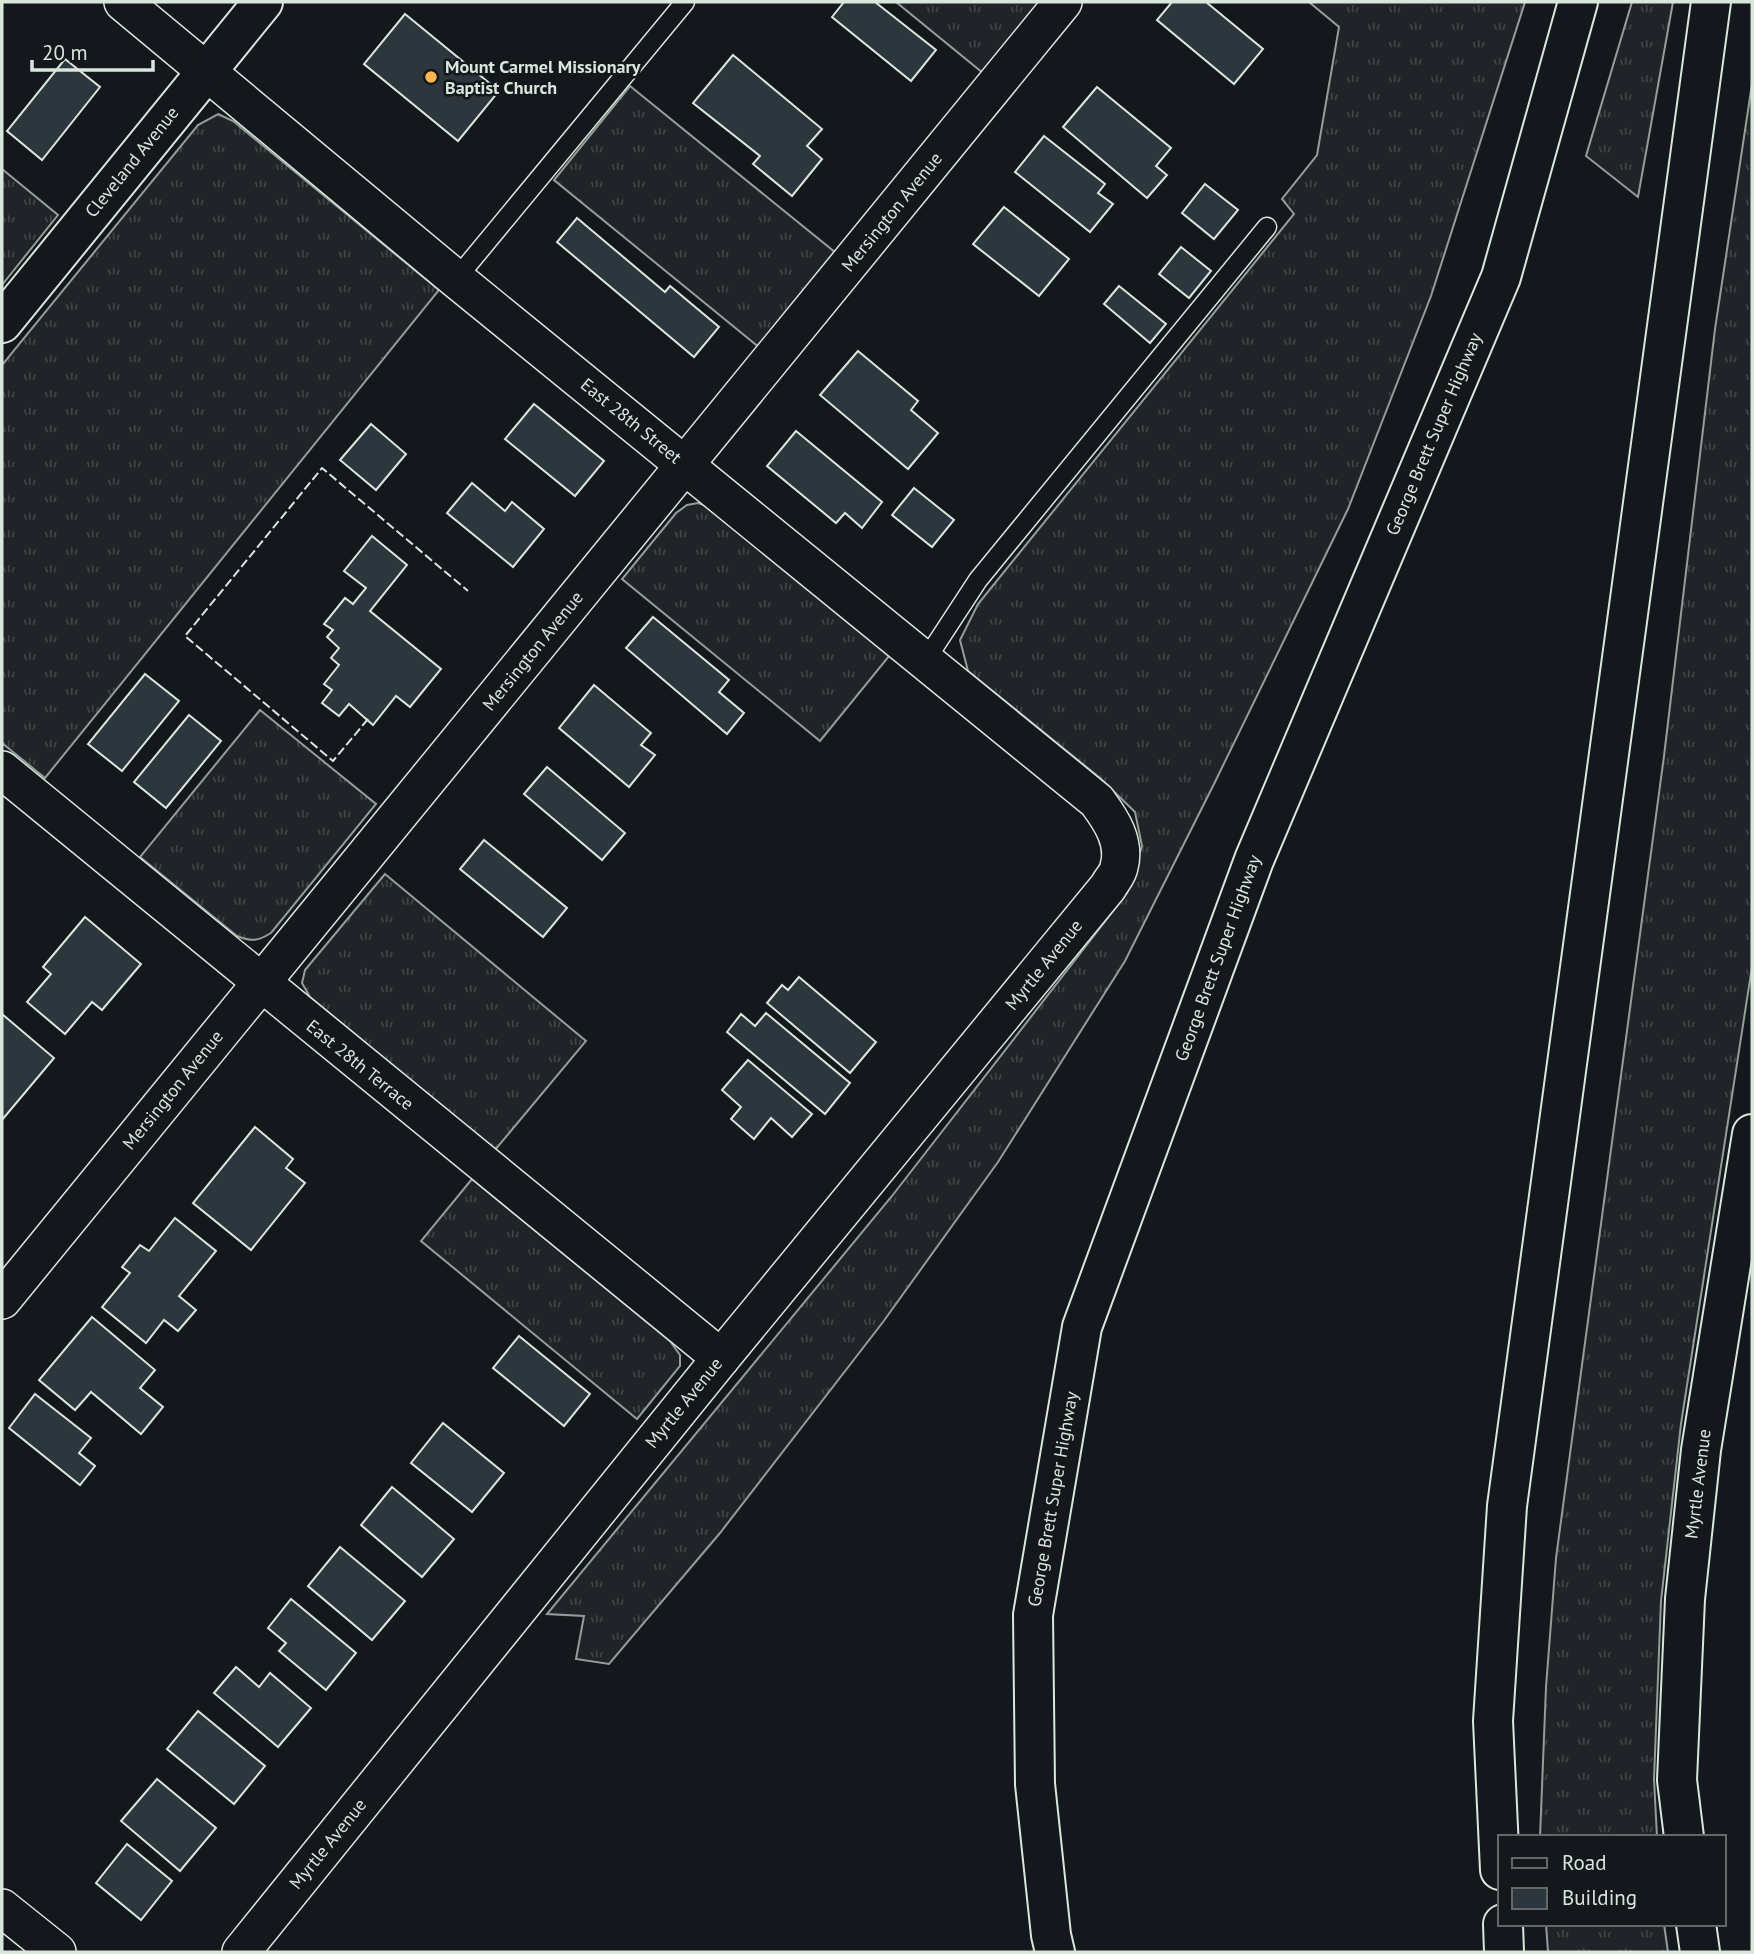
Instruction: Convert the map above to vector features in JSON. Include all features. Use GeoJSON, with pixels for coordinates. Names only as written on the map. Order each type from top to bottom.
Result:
{"type":"FeatureCollection","features":[{"type":"Feature","properties":{"kind":"main road","name":"Cleveland Avenue"},"geometry":{"type":"LineString","coordinates":[[2,323],[263,2]]}},
{"type":"Feature","properties":{"kind":"main road","name":"George Brett Super Highway"},"geometry":{"type":"LineString","coordinates":[[1055,1952],[1035,1784],[1033,1615],[1082,1327],[1254,860],[1501,277],[1578,2]]}},
{"type":"Feature","properties":{"kind":"main road"},"geometry":{"type":"LineString","coordinates":[[1498,1835],[1493,1721],[1507,1506],[1711,2]]}},
{"type":"Feature","properties":{"kind":"main road","name":"Myrtle Avenue"},"geometry":{"type":"LineString","coordinates":[[1684,1835],[1676,1780],[1685,1599],[1701,1450],[1752,1134]]}},
{"type":"Feature","properties":{"kind":"main road"},"geometry":{"type":"LineString","coordinates":[[1503,1926],[1504,1952]]}},
{"type":"Feature","properties":{"kind":"main road"},"geometry":{"type":"LineString","coordinates":[[1696,1926],[1700,1952]]}},
{"type":"Feature","properties":{"kind":"street","name":"East 28th Street"},"geometry":{"type":"LineString","coordinates":[[123,2],[456,279],[1097,801],[1116,828],[1119,852]]}},
{"type":"Feature","properties":{"kind":"street","name":"Mersington Avenue"},"geometry":{"type":"LineString","coordinates":[[2,1300],[1063,2]]}},
{"type":"Feature","properties":{"kind":"street","name":"East 28th Terrace"},"geometry":{"type":"LineString","coordinates":[[2,770],[720,1358]]}},
{"type":"Feature","properties":{"kind":"street","name":"Myrtle Avenue"},"geometry":{"type":"LineString","coordinates":[[241,1952],[720,1358],[1108,887],[1119,867],[1119,852]]}},
{"type":"Feature","properties":{"kind":"street"},"geometry":{"type":"LineString","coordinates":[[2,1908],[57,1952]]}},
{"type":"Feature","properties":{"kind":"lane"},"geometry":{"type":"LineString","coordinates":[[456,279],[685,2]]}},
{"type":"Feature","properties":{"kind":"lane"},"geometry":{"type":"LineString","coordinates":[[925,661],[978,580],[1267,227]]}},
{"type":"Feature","properties":{"kind":"green space"},"geometry":{"type":"Polygon","coordinates":[[[896,2],[1041,2],[983,73],[896,2]]]}},
{"type":"Feature","properties":{"kind":"green space"},"geometry":{"type":"Polygon","coordinates":[[[1309,2],[1525,2],[1431,296],[1348,509],[1125,961],[998,1162],[883,1322],[720,1533],[609,1664],[576,1659],[584,1616],[547,1614],[892,1196],[1127,893],[1142,846],[1135,812],[1100,778],[968,671],[960,640],[978,604],[1294,214],[1282,199],[1317,155],[1339,27],[1309,2]]]}},
{"type":"Feature","properties":{"kind":"green space"},"geometry":{"type":"Polygon","coordinates":[[[1632,2],[1673,2],[1638,197],[1586,156],[1632,2]]]}},
{"type":"Feature","properties":{"kind":"green space"},"geometry":{"type":"Polygon","coordinates":[[[1752,84],[1752,967],[1681,1424],[1661,1601],[1654,1779],[1657,1835],[1540,1835],[1546,1687],[1556,1558],[1664,756],[1715,329],[1752,84]]]}},
{"type":"Feature","properties":{"kind":"green space"},"geometry":{"type":"Polygon","coordinates":[[[630,86],[836,253],[760,348],[554,180],[630,86]]]}},
{"type":"Feature","properties":{"kind":"green space"},"geometry":{"type":"Polygon","coordinates":[[[218,114],[233,121],[439,290],[45,778],[2,743],[2,365],[198,125],[218,114]]]}},
{"type":"Feature","properties":{"kind":"green space"},"geometry":{"type":"Polygon","coordinates":[[[2,169],[58,215],[2,285],[2,169]]]}},
{"type":"Feature","properties":{"kind":"green space"},"geometry":{"type":"Polygon","coordinates":[[[698,503],[710,507],[890,655],[820,741],[622,579],[676,513],[687,505],[698,503]]]}},
{"type":"Feature","properties":{"kind":"green space"},"geometry":{"type":"Polygon","coordinates":[[[260,710],[376,804],[271,933],[251,940],[237,936],[140,857],[260,710]]]}},
{"type":"Feature","properties":{"kind":"green space"},"geometry":{"type":"Polygon","coordinates":[[[385,874],[586,1041],[495,1150],[310,997],[302,983],[305,970],[385,874]]]}},
{"type":"Feature","properties":{"kind":"green space"},"geometry":{"type":"Polygon","coordinates":[[[472,1179],[670,1341],[680,1355],[680,1366],[637,1419],[421,1241],[472,1179]]]}},
{"type":"Feature","properties":{"kind":"green space"},"geometry":{"type":"Polygon","coordinates":[[[1546,1926],[1664,1926],[1668,1952],[1548,1952],[1546,1926]]]}},
{"type":"Feature","properties":{"kind":"building"},"geometry":{"type":"Polygon","coordinates":[[[844,2],[875,2],[936,50],[911,81],[832,17],[844,2]]]}},
{"type":"Feature","properties":{"kind":"building"},"geometry":{"type":"Polygon","coordinates":[[[1172,2],[1206,2],[1263,49],[1234,84],[1157,20],[1172,2]]]}},
{"type":"Feature","properties":{"kind":"building","name":"Mount Carmel Missionary Baptist Church"},"geometry":{"type":"Polygon","coordinates":[[[405,14],[499,91],[458,141],[364,64],[405,14]]]}},
{"type":"Feature","properties":{"kind":"building"},"geometry":{"type":"Polygon","coordinates":[[[733,55],[822,129],[807,146],[822,159],[792,196],[753,164],[760,156],[693,103],[733,55]]]}},
{"type":"Feature","properties":{"kind":"building"},"geometry":{"type":"Polygon","coordinates":[[[65,59],[100,87],[42,160],[7,131],[65,59]]]}},
{"type":"Feature","properties":{"kind":"building"},"geometry":{"type":"Polygon","coordinates":[[[1097,87],[1171,148],[1156,166],[1167,175],[1147,198],[1063,127],[1097,87]]]}},
{"type":"Feature","properties":{"kind":"building"},"geometry":{"type":"Polygon","coordinates":[[[1044,136],[1105,184],[1098,193],[1113,204],[1090,232],[1015,172],[1044,136]]]}},
{"type":"Feature","properties":{"kind":"building"},"geometry":{"type":"Polygon","coordinates":[[[1205,184],[1238,210],[1214,239],[1182,213],[1205,184]]]}},
{"type":"Feature","properties":{"kind":"building"},"geometry":{"type":"Polygon","coordinates":[[[1004,207],[1069,259],[1039,296],[973,244],[1004,207]]]}},
{"type":"Feature","properties":{"kind":"building"},"geometry":{"type":"Polygon","coordinates":[[[577,218],[665,292],[670,286],[719,327],[694,357],[557,242],[577,218]]]}},
{"type":"Feature","properties":{"kind":"building"},"geometry":{"type":"Polygon","coordinates":[[[1181,247],[1211,271],[1189,298],[1159,274],[1181,247]]]}},
{"type":"Feature","properties":{"kind":"building"},"geometry":{"type":"Polygon","coordinates":[[[1119,286],[1166,324],[1150,343],[1104,304],[1119,286]]]}},
{"type":"Feature","properties":{"kind":"building"},"geometry":{"type":"Polygon","coordinates":[[[858,351],[918,401],[911,410],[938,433],[908,469],[820,395],[858,351]]]}},
{"type":"Feature","properties":{"kind":"building"},"geometry":{"type":"Polygon","coordinates":[[[534,404],[604,461],[575,496],[505,439],[534,404]]]}},
{"type":"Feature","properties":{"kind":"building"},"geometry":{"type":"Polygon","coordinates":[[[371,424],[406,454],[376,490],[340,460],[371,424]]]}},
{"type":"Feature","properties":{"kind":"building"},"geometry":{"type":"Polygon","coordinates":[[[796,431],[882,502],[862,528],[845,513],[836,523],[767,466],[796,431]]]}},
{"type":"Feature","properties":{"kind":"building"},"geometry":{"type":"Polygon","coordinates":[[[472,483],[505,511],[512,502],[544,529],[513,567],[447,513],[472,483]]]}},
{"type":"Feature","properties":{"kind":"building"},"geometry":{"type":"Polygon","coordinates":[[[914,488],[954,520],[932,547],[892,515],[914,488]]]}},
{"type":"Feature","properties":{"kind":"building"},"geometry":{"type":"Polygon","coordinates":[[[372,536],[407,565],[370,611],[441,669],[410,707],[396,696],[373,725],[349,704],[339,716],[322,703],[332,690],[324,684],[339,665],[331,658],[339,648],[327,637],[333,630],[324,624],[345,598],[353,604],[366,588],[344,571],[372,536]]]}},
{"type":"Feature","properties":{"kind":"building"},"geometry":{"type":"Polygon","coordinates":[[[653,617],[729,680],[719,692],[744,713],[727,734],[626,648],[653,617]]]}},
{"type":"Feature","properties":{"kind":"building"},"geometry":{"type":"Polygon","coordinates":[[[145,674],[179,701],[122,771],[88,744],[145,674]]]}},
{"type":"Feature","properties":{"kind":"building"},"geometry":{"type":"Polygon","coordinates":[[[594,685],[651,733],[641,745],[655,755],[629,787],[559,728],[594,685]]]}},
{"type":"Feature","properties":{"kind":"building"},"geometry":{"type":"Polygon","coordinates":[[[189,715],[221,741],[166,808],[134,782],[189,715]]]}},
{"type":"Feature","properties":{"kind":"building"},"geometry":{"type":"Polygon","coordinates":[[[547,767],[625,833],[602,860],[524,794],[547,767]]]}},
{"type":"Feature","properties":{"kind":"building"},"geometry":{"type":"Polygon","coordinates":[[[484,840],[567,908],[543,937],[460,869],[484,840]]]}},
{"type":"Feature","properties":{"kind":"building"},"geometry":{"type":"Polygon","coordinates":[[[85,917],[141,964],[102,1010],[92,1002],[65,1034],[27,1002],[51,974],[43,967],[85,917]]]}},
{"type":"Feature","properties":{"kind":"building"},"geometry":{"type":"Polygon","coordinates":[[[799,977],[876,1042],[850,1073],[767,1003],[782,985],[788,990],[799,977]]]}},
{"type":"Feature","properties":{"kind":"building"},"geometry":{"type":"Polygon","coordinates":[[[766,1013],[850,1083],[825,1114],[727,1032],[741,1014],[755,1026],[766,1013]]]}},
{"type":"Feature","properties":{"kind":"building"},"geometry":{"type":"Polygon","coordinates":[[[2,1014],[54,1058],[2,1120],[2,1014]]]}},
{"type":"Feature","properties":{"kind":"building"},"geometry":{"type":"Polygon","coordinates":[[[748,1060],[812,1114],[792,1137],[771,1118],[754,1139],[731,1119],[741,1107],[722,1090],[748,1060]]]}},
{"type":"Feature","properties":{"kind":"building"},"geometry":{"type":"Polygon","coordinates":[[[255,1127],[293,1159],[286,1168],[305,1183],[251,1250],[193,1203],[255,1127]]]}},
{"type":"Feature","properties":{"kind":"building"},"geometry":{"type":"Polygon","coordinates":[[[175,1218],[216,1251],[179,1296],[196,1310],[178,1331],[164,1320],[146,1343],[102,1307],[130,1273],[122,1267],[140,1245],[149,1251],[175,1218]]]}},
{"type":"Feature","properties":{"kind":"building"},"geometry":{"type":"Polygon","coordinates":[[[92,1317],[155,1370],[140,1388],[163,1407],[141,1434],[91,1392],[75,1410],[39,1380],[92,1317]]]}},
{"type":"Feature","properties":{"kind":"building"},"geometry":{"type":"Polygon","coordinates":[[[519,1336],[590,1394],[564,1426],[493,1368],[519,1336]]]}},
{"type":"Feature","properties":{"kind":"building"},"geometry":{"type":"Polygon","coordinates":[[[35,1394],[91,1438],[79,1453],[95,1466],[80,1485],[9,1428],[35,1394]]]}},
{"type":"Feature","properties":{"kind":"building"},"geometry":{"type":"Polygon","coordinates":[[[443,1423],[504,1473],[472,1512],[411,1463],[443,1423]]]}},
{"type":"Feature","properties":{"kind":"building"},"geometry":{"type":"Polygon","coordinates":[[[392,1487],[454,1539],[422,1577],[361,1525],[392,1487]]]}},
{"type":"Feature","properties":{"kind":"building"},"geometry":{"type":"Polygon","coordinates":[[[340,1547],[405,1601],[372,1640],[308,1586],[340,1547]]]}},
{"type":"Feature","properties":{"kind":"building"},"geometry":{"type":"Polygon","coordinates":[[[291,1599],[356,1653],[326,1690],[279,1651],[286,1643],[268,1628],[291,1599]]]}},
{"type":"Feature","properties":{"kind":"building"},"geometry":{"type":"Polygon","coordinates":[[[236,1667],[259,1687],[270,1673],[311,1708],[278,1747],[214,1693],[236,1667]]]}},
{"type":"Feature","properties":{"kind":"building"},"geometry":{"type":"Polygon","coordinates":[[[198,1711],[265,1766],[234,1804],[167,1749],[198,1711]]]}},
{"type":"Feature","properties":{"kind":"building"},"geometry":{"type":"Polygon","coordinates":[[[157,1779],[216,1828],[180,1871],[121,1821],[157,1779]]]}},
{"type":"Feature","properties":{"kind":"building"},"geometry":{"type":"Polygon","coordinates":[[[127,1844],[172,1881],[141,1920],[96,1883],[127,1844]]]}},
{"type":"Feature","properties":{"kind":"fence"},"geometry":{"type":"LineString","coordinates":[[368,719],[333,761],[185,636],[322,468],[468,591]]}},
{"type":"Feature","properties":{"kind":"place","name":"Mount Carmel Missionary Baptist Church"},"geometry":{"type":"Point","coordinates":[431,77]}}]}
